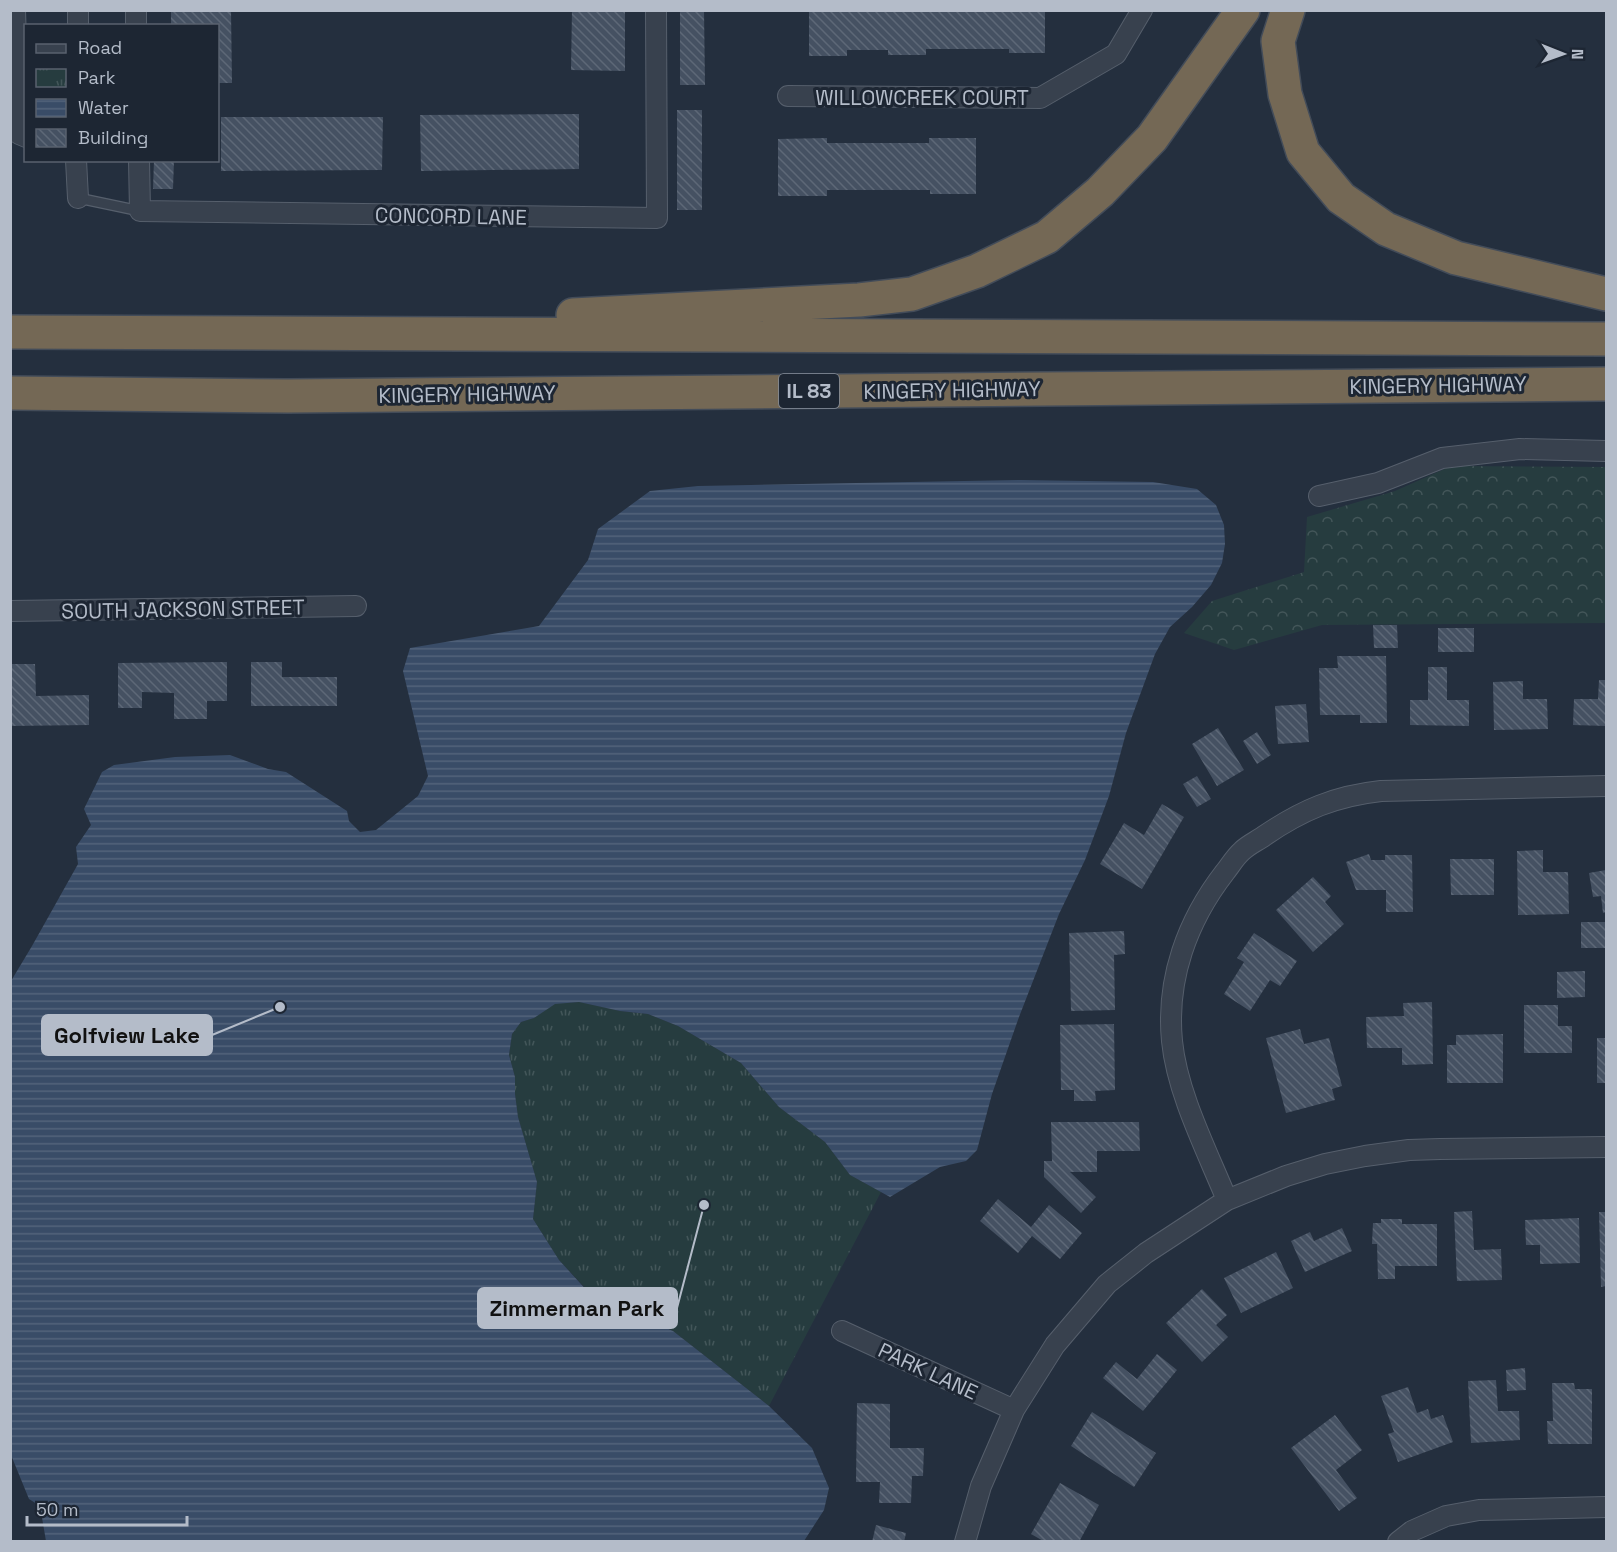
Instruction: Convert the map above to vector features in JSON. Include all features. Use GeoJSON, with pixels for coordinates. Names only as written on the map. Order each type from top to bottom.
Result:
{"type":"FeatureCollection","features":[{"type":"Feature","properties":{"kind":"highway"},"geometry":{"type":"LineString","coordinates":[[286,334],[600,313],[859,300],[912,294],[977,271],[1047,237],[1100,192],[1152,138],[1243,10]]}},
{"type":"Feature","properties":{"kind":"highway"},"geometry":{"type":"LineString","coordinates":[[1288,10],[1278,41],[1285,94],[1303,152],[1341,198],[1386,229],[1456,258],[1606,294]]}},
{"type":"Feature","properties":{"kind":"highway"},"geometry":{"type":"LineString","coordinates":[[10,332],[1606,339]]}},
{"type":"Feature","properties":{"kind":"highway","name":"KINGERY HIGHWAY"},"geometry":{"type":"LineString","coordinates":[[10,393],[288,396],[1606,384]]}},
{"type":"Feature","properties":{"kind":"street"},"geometry":{"type":"LineString","coordinates":[[15,10],[19,135],[24,136]]}},
{"type":"Feature","properties":{"kind":"street","name":"CONCORD LANE"},"geometry":{"type":"LineString","coordinates":[[140,211],[657,218],[656,10]]}},
{"type":"Feature","properties":{"kind":"street","name":"WILLOWCREEK COURT"},"geometry":{"type":"LineString","coordinates":[[789,96],[1040,98],[1116,54],[1142,10]]}},
{"type":"Feature","properties":{"kind":"street"},"geometry":{"type":"LineString","coordinates":[[76,162],[78,198]]}},
{"type":"Feature","properties":{"kind":"street"},"geometry":{"type":"LineString","coordinates":[[139,162],[140,211]]}},
{"type":"Feature","properties":{"kind":"street"},"geometry":{"type":"LineString","coordinates":[[1319,496],[1378,483],[1442,458],[1520,449],[1606,451]]}},
{"type":"Feature","properties":{"kind":"street","name":"SOUTH JACKSON STREET"},"geometry":{"type":"LineString","coordinates":[[10,611],[356,606]]}},
{"type":"Feature","properties":{"kind":"street"},"geometry":{"type":"LineString","coordinates":[[1227,1200],[1178,1075],[1172,1042],[1171,1008],[1174,981],[1186,937],[1212,889],[1241,851],[1304,811],[1364,792],[1606,786]]}},
{"type":"Feature","properties":{"kind":"street"},"geometry":{"type":"LineString","coordinates":[[965,1542],[981,1486],[1014,1410],[1055,1345],[1107,1284],[1146,1253],[1227,1200],[1286,1176],[1325,1164],[1365,1156],[1409,1150],[1606,1147]]}},
{"type":"Feature","properties":{"kind":"street","name":"PARK LANE"},"geometry":{"type":"LineString","coordinates":[[842,1331],[1014,1410]]}},
{"type":"Feature","properties":{"kind":"street"},"geometry":{"type":"LineString","coordinates":[[1398,1542],[1412,1531],[1446,1516],[1479,1510],[1606,1507]]}},
{"type":"Feature","properties":{"kind":"lane"},"geometry":{"type":"LineString","coordinates":[[78,198],[140,211]]}},
{"type":"Feature","properties":{"kind":"green space"},"geometry":{"type":"Polygon","coordinates":[[[1451,466],[1606,467],[1606,623],[1322,625],[1234,650],[1184,633],[1212,601],[1304,572],[1307,517],[1395,491],[1451,466]]]}},
{"type":"Feature","properties":{"kind":"green space"},"geometry":{"type":"Polygon","coordinates":[[[580,1002],[620,1011],[648,1014],[678,1026],[741,1063],[779,1107],[825,1142],[850,1175],[881,1192],[769,1406],[673,1331],[592,1295],[559,1260],[533,1219],[537,1182],[518,1117],[515,1077],[509,1055],[512,1034],[521,1022],[534,1018],[555,1003],[580,1002]]]}},
{"type":"Feature","properties":{"kind":"water"},"geometry":{"type":"Polygon","coordinates":[[[1021,480],[1153,482],[1197,489],[1216,505],[1224,525],[1225,544],[1222,563],[1211,585],[1170,627],[1155,654],[1126,733],[1109,796],[1085,860],[1059,914],[1019,1017],[992,1094],[977,1150],[966,1161],[940,1167],[890,1197],[850,1175],[825,1142],[779,1107],[741,1063],[678,1026],[648,1014],[620,1011],[579,1002],[555,1004],[534,1018],[521,1022],[512,1034],[509,1055],[515,1077],[518,1117],[537,1182],[533,1219],[559,1260],[591,1295],[673,1331],[769,1406],[812,1448],[829,1488],[824,1510],[804,1541],[46,1541],[40,1506],[29,1499],[11,1455],[11,981],[78,864],[76,847],[91,825],[84,809],[102,772],[114,765],[175,757],[230,755],[268,769],[286,772],[347,811],[349,821],[360,832],[376,830],[418,796],[428,776],[403,671],[410,648],[539,626],[588,560],[598,529],[650,491],[698,486],[1021,480]]]}},
{"type":"Feature","properties":{"kind":"building"},"geometry":{"type":"Polygon","coordinates":[[[171,10],[231,10],[232,83],[219,83],[219,24],[171,24],[171,10]]]}},
{"type":"Feature","properties":{"kind":"building"},"geometry":{"type":"Polygon","coordinates":[[[572,10],[625,10],[625,71],[571,70],[572,10]]]}},
{"type":"Feature","properties":{"kind":"building"},"geometry":{"type":"Polygon","coordinates":[[[680,10],[704,10],[705,85],[680,85],[680,10]]]}},
{"type":"Feature","properties":{"kind":"building"},"geometry":{"type":"Polygon","coordinates":[[[809,10],[1045,10],[1045,53],[1009,53],[1009,49],[926,49],[926,55],[888,55],[888,50],[847,50],[847,56],[809,56],[809,10]]]}},
{"type":"Feature","properties":{"kind":"building"},"geometry":{"type":"Polygon","coordinates":[[[677,110],[702,110],[702,210],[677,210],[677,110]]]}},
{"type":"Feature","properties":{"kind":"building"},"geometry":{"type":"Polygon","coordinates":[[[579,114],[579,169],[421,171],[420,115],[579,114]]]}},
{"type":"Feature","properties":{"kind":"building"},"geometry":{"type":"Polygon","coordinates":[[[221,117],[383,117],[382,170],[221,171],[221,117]]]}},
{"type":"Feature","properties":{"kind":"building"},"geometry":{"type":"Polygon","coordinates":[[[827,138],[827,143],[929,143],[929,138],[976,138],[976,194],[930,194],[930,190],[827,190],[827,196],[778,196],[778,139],[827,138]]]}},
{"type":"Feature","properties":{"kind":"building"},"geometry":{"type":"Polygon","coordinates":[[[154,162],[174,162],[173,189],[153,189],[154,162]]]}},
{"type":"Feature","properties":{"kind":"building"},"geometry":{"type":"Polygon","coordinates":[[[1373,625],[1397,625],[1398,648],[1374,648],[1373,625]]]}},
{"type":"Feature","properties":{"kind":"building"},"geometry":{"type":"Polygon","coordinates":[[[1438,628],[1474,628],[1474,652],[1438,652],[1438,628]]]}},
{"type":"Feature","properties":{"kind":"building"},"geometry":{"type":"Polygon","coordinates":[[[1337,656],[1386,656],[1387,723],[1360,723],[1360,715],[1320,715],[1319,668],[1338,668],[1337,656]]]}},
{"type":"Feature","properties":{"kind":"building"},"geometry":{"type":"Polygon","coordinates":[[[227,662],[227,701],[207,701],[207,719],[174,719],[174,693],[142,692],[142,708],[118,708],[118,663],[227,662]]]}},
{"type":"Feature","properties":{"kind":"building"},"geometry":{"type":"Polygon","coordinates":[[[251,662],[282,662],[282,677],[337,677],[337,706],[251,706],[251,662]]]}},
{"type":"Feature","properties":{"kind":"building"},"geometry":{"type":"Polygon","coordinates":[[[10,664],[35,664],[36,696],[89,695],[89,725],[10,726],[10,664]]]}},
{"type":"Feature","properties":{"kind":"building"},"geometry":{"type":"Polygon","coordinates":[[[1428,667],[1447,667],[1447,700],[1469,700],[1469,726],[1410,725],[1410,700],[1428,700],[1428,667]]]}},
{"type":"Feature","properties":{"kind":"building"},"geometry":{"type":"Polygon","coordinates":[[[1599,680],[1606,680],[1606,726],[1573,725],[1574,699],[1598,699],[1599,680]]]}},
{"type":"Feature","properties":{"kind":"building"},"geometry":{"type":"Polygon","coordinates":[[[1523,681],[1523,699],[1547,699],[1548,729],[1494,730],[1493,682],[1523,681]]]}},
{"type":"Feature","properties":{"kind":"building"},"geometry":{"type":"Polygon","coordinates":[[[1306,704],[1309,742],[1278,744],[1275,706],[1306,704]]]}},
{"type":"Feature","properties":{"kind":"building"},"geometry":{"type":"Polygon","coordinates":[[[1218,728],[1244,770],[1217,786],[1192,744],[1218,728]]]}},
{"type":"Feature","properties":{"kind":"building"},"geometry":{"type":"Polygon","coordinates":[[[1257,732],[1271,755],[1257,764],[1243,741],[1257,732]]]}},
{"type":"Feature","properties":{"kind":"building"},"geometry":{"type":"Polygon","coordinates":[[[1197,776],[1211,799],[1197,807],[1183,784],[1197,776]]]}},
{"type":"Feature","properties":{"kind":"building"},"geometry":{"type":"Polygon","coordinates":[[[1162,804],[1184,817],[1142,889],[1100,864],[1124,823],[1144,835],[1162,804]]]}},
{"type":"Feature","properties":{"kind":"building"},"geometry":{"type":"Polygon","coordinates":[[[1543,850],[1543,872],[1568,872],[1569,914],[1518,915],[1517,851],[1543,850]]]}},
{"type":"Feature","properties":{"kind":"building"},"geometry":{"type":"Polygon","coordinates":[[[1369,854],[1371,860],[1385,860],[1385,855],[1412,855],[1413,912],[1386,912],[1386,890],[1356,890],[1346,862],[1369,854]]]}},
{"type":"Feature","properties":{"kind":"building"},"geometry":{"type":"Polygon","coordinates":[[[1450,859],[1494,859],[1494,895],[1451,895],[1450,859]]]}},
{"type":"Feature","properties":{"kind":"building"},"geometry":{"type":"Polygon","coordinates":[[[1606,870],[1606,912],[1603,913],[1601,896],[1593,897],[1589,873],[1606,870]]]}},
{"type":"Feature","properties":{"kind":"building"},"geometry":{"type":"Polygon","coordinates":[[[1313,877],[1331,896],[1325,902],[1344,924],[1313,952],[1276,910],[1313,877]]]}},
{"type":"Feature","properties":{"kind":"building"},"geometry":{"type":"Polygon","coordinates":[[[1581,922],[1606,922],[1606,948],[1581,948],[1581,922]]]}},
{"type":"Feature","properties":{"kind":"building"},"geometry":{"type":"Polygon","coordinates":[[[1124,931],[1125,954],[1114,955],[1115,1010],[1071,1011],[1069,933],[1124,931]]]}},
{"type":"Feature","properties":{"kind":"building"},"geometry":{"type":"Polygon","coordinates":[[[1254,933],[1297,961],[1280,986],[1270,980],[1250,1011],[1224,994],[1244,962],[1237,958],[1254,933]]]}},
{"type":"Feature","properties":{"kind":"building"},"geometry":{"type":"Polygon","coordinates":[[[1585,971],[1585,997],[1557,998],[1557,972],[1585,971]]]}},
{"type":"Feature","properties":{"kind":"building"},"geometry":{"type":"Polygon","coordinates":[[[1432,1002],[1433,1064],[1402,1065],[1402,1048],[1367,1048],[1366,1017],[1404,1016],[1403,1003],[1432,1002]]]}},
{"type":"Feature","properties":{"kind":"building"},"geometry":{"type":"Polygon","coordinates":[[[1524,1005],[1558,1005],[1558,1026],[1572,1026],[1572,1053],[1524,1053],[1524,1005]]]}},
{"type":"Feature","properties":{"kind":"building"},"geometry":{"type":"Polygon","coordinates":[[[1114,1024],[1115,1090],[1095,1091],[1096,1101],[1074,1101],[1074,1090],[1061,1090],[1060,1025],[1114,1024]]]}},
{"type":"Feature","properties":{"kind":"building"},"geometry":{"type":"Polygon","coordinates":[[[1300,1029],[1304,1044],[1329,1038],[1342,1086],[1332,1089],[1335,1100],[1286,1113],[1266,1038],[1300,1029]]]}},
{"type":"Feature","properties":{"kind":"building"},"geometry":{"type":"Polygon","coordinates":[[[1503,1034],[1503,1083],[1447,1083],[1447,1045],[1456,1045],[1456,1035],[1503,1034]]]}},
{"type":"Feature","properties":{"kind":"building"},"geometry":{"type":"Polygon","coordinates":[[[1597,1038],[1606,1038],[1606,1083],[1597,1083],[1597,1038]]]}},
{"type":"Feature","properties":{"kind":"building"},"geometry":{"type":"Polygon","coordinates":[[[1051,1122],[1139,1122],[1140,1151],[1097,1151],[1097,1172],[1070,1172],[1096,1197],[1081,1213],[1044,1177],[1044,1161],[1052,1161],[1051,1122]]]}},
{"type":"Feature","properties":{"kind":"building"},"geometry":{"type":"Polygon","coordinates":[[[998,1199],[1031,1227],[1049,1205],[1082,1233],[1060,1259],[1032,1236],[1018,1253],[980,1221],[998,1199]]]}},
{"type":"Feature","properties":{"kind":"building"},"geometry":{"type":"Polygon","coordinates":[[[1472,1211],[1474,1250],[1501,1249],[1502,1280],[1457,1281],[1454,1212],[1472,1211]]]}},
{"type":"Feature","properties":{"kind":"building"},"geometry":{"type":"Polygon","coordinates":[[[1599,1212],[1606,1212],[1606,1286],[1601,1287],[1599,1212]]]}},
{"type":"Feature","properties":{"kind":"building"},"geometry":{"type":"Polygon","coordinates":[[[1579,1218],[1580,1263],[1540,1264],[1540,1245],[1526,1245],[1525,1220],[1579,1218]]]}},
{"type":"Feature","properties":{"kind":"building"},"geometry":{"type":"Polygon","coordinates":[[[1381,1219],[1402,1219],[1402,1224],[1437,1224],[1437,1266],[1395,1266],[1395,1279],[1378,1279],[1377,1244],[1372,1244],[1373,1223],[1381,1223],[1381,1219]]]}},
{"type":"Feature","properties":{"kind":"building"},"geometry":{"type":"Polygon","coordinates":[[[1342,1228],[1352,1251],[1305,1272],[1291,1241],[1310,1232],[1314,1241],[1342,1228]]]}},
{"type":"Feature","properties":{"kind":"building"},"geometry":{"type":"Polygon","coordinates":[[[1276,1252],[1293,1288],[1241,1313],[1224,1278],[1276,1252]]]}},
{"type":"Feature","properties":{"kind":"building"},"geometry":{"type":"Polygon","coordinates":[[[1202,1289],[1227,1315],[1216,1325],[1228,1337],[1202,1362],[1166,1323],[1202,1289]]]}},
{"type":"Feature","properties":{"kind":"building"},"geometry":{"type":"Polygon","coordinates":[[[1157,1354],[1177,1370],[1143,1411],[1103,1378],[1116,1362],[1137,1379],[1157,1354]]]}},
{"type":"Feature","properties":{"kind":"building"},"geometry":{"type":"Polygon","coordinates":[[[1525,1368],[1526,1390],[1507,1391],[1506,1370],[1525,1368]]]}},
{"type":"Feature","properties":{"kind":"building"},"geometry":{"type":"Polygon","coordinates":[[[1496,1380],[1498,1411],[1519,1411],[1520,1440],[1471,1443],[1468,1381],[1496,1380]]]}},
{"type":"Feature","properties":{"kind":"building"},"geometry":{"type":"Polygon","coordinates":[[[1552,1383],[1574,1383],[1575,1389],[1592,1389],[1592,1444],[1548,1444],[1547,1421],[1553,1421],[1552,1383]]]}},
{"type":"Feature","properties":{"kind":"building"},"geometry":{"type":"Polygon","coordinates":[[[1408,1387],[1417,1413],[1428,1409],[1431,1419],[1443,1415],[1453,1442],[1398,1462],[1388,1434],[1394,1432],[1381,1396],[1408,1387]]]}},
{"type":"Feature","properties":{"kind":"building"},"geometry":{"type":"Polygon","coordinates":[[[857,1403],[890,1404],[890,1448],[924,1448],[923,1476],[912,1476],[911,1503],[879,1503],[880,1482],[856,1482],[857,1403]]]}},
{"type":"Feature","properties":{"kind":"building"},"geometry":{"type":"Polygon","coordinates":[[[1092,1412],[1156,1453],[1134,1487],[1071,1446],[1092,1412]]]}},
{"type":"Feature","properties":{"kind":"building"},"geometry":{"type":"Polygon","coordinates":[[[1335,1415],[1362,1450],[1336,1470],[1357,1498],[1339,1511],[1291,1448],[1335,1415]]]}},
{"type":"Feature","properties":{"kind":"building"},"geometry":{"type":"Polygon","coordinates":[[[1060,1483],[1099,1505],[1079,1542],[1045,1542],[1031,1534],[1060,1483]]]}},
{"type":"Feature","properties":{"kind":"building"},"geometry":{"type":"Polygon","coordinates":[[[876,1525],[906,1533],[904,1542],[872,1542],[876,1525]]]}},
{"type":"Feature","properties":{"kind":"place","name":"Golfview Lake"},"geometry":{"type":"Point","coordinates":[280,1007]}},
{"type":"Feature","properties":{"kind":"place","name":"Zimmerman Park"},"geometry":{"type":"Point","coordinates":[704,1205]}}]}
